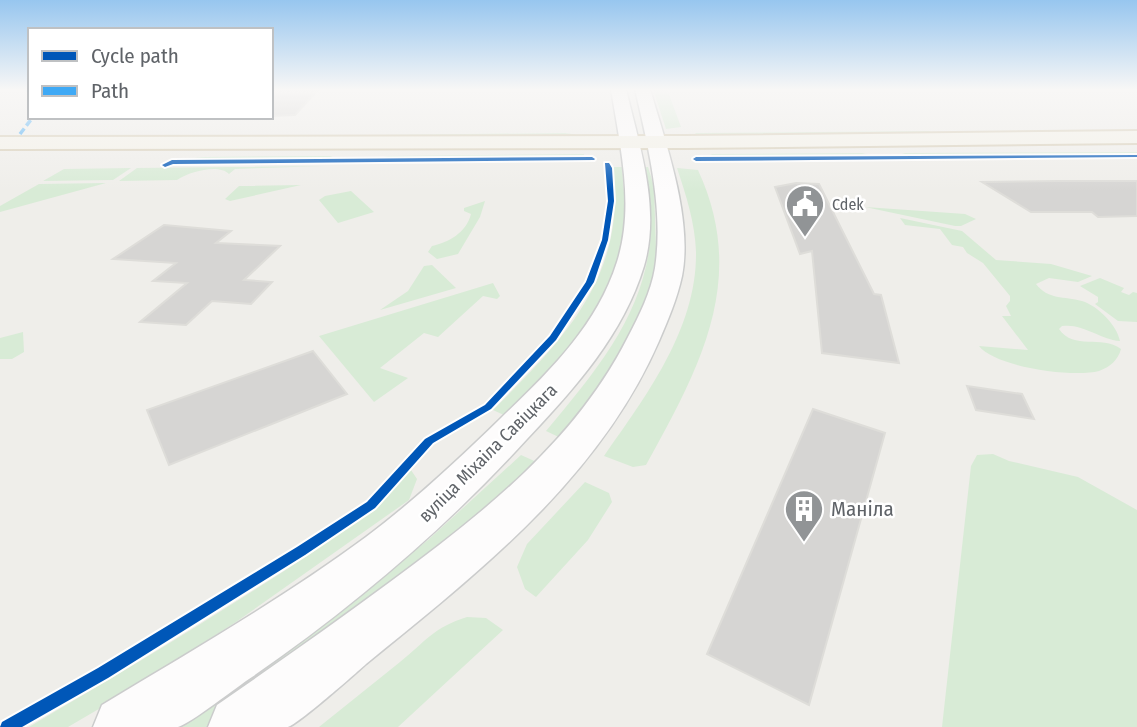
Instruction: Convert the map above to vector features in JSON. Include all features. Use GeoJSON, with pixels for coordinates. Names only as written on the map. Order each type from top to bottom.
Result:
{"type":"FeatureCollection","features":[{"type":"Feature","properties":{"kind":"main road"},"geometry":{"type":"LineString","coordinates":[[656,146],[1137,136]]}},
{"type":"Feature","properties":{"kind":"main road"},"geometry":{"type":"LineString","coordinates":[[0,143],[1137,146]]}},
{"type":"Feature","properties":{"kind":"main road"},"geometry":{"type":"LineString","coordinates":[[0,154],[629,146]]}},
{"type":"Feature","properties":{"kind":"street","name":"вуліца Міхаіла Савіцкага"},"geometry":{"type":"LineString","coordinates":[[124,727],[323,594],[417,523],[467,479],[560,382],[607,315],[631,263],[637,220],[636,184],[625,123]]}},
{"type":"Feature","properties":{"kind":"street"},"geometry":{"type":"LineString","coordinates":[[239,727],[292,689],[478,542],[567,460],[610,402],[638,355],[663,291],[669,267],[666,203],[650,123]]}},
{"type":"Feature","properties":{"kind":"green space"},"geometry":{"type":"Polygon","coordinates":[[[664,123],[679,123],[681,127],[666,129],[664,123]]]}},
{"type":"Feature","properties":{"kind":"green space"},"geometry":{"type":"Polygon","coordinates":[[[695,133],[932,133],[699,138],[695,133]]]}},
{"type":"Feature","properties":{"kind":"green space"},"geometry":{"type":"Polygon","coordinates":[[[579,135],[579,138],[295,140],[292,136],[579,135]]]}},
{"type":"Feature","properties":{"kind":"green space"},"geometry":{"type":"Polygon","coordinates":[[[1137,152],[899,158],[899,155],[905,153],[1137,152]]]}},
{"type":"Feature","properties":{"kind":"green space"},"geometry":{"type":"Polygon","coordinates":[[[862,153],[881,158],[717,157],[710,154],[862,153]]]}},
{"type":"Feature","properties":{"kind":"green space"},"geometry":{"type":"Polygon","coordinates":[[[584,154],[584,157],[361,161],[389,156],[584,154]]]}},
{"type":"Feature","properties":{"kind":"green space"},"geometry":{"type":"Polygon","coordinates":[[[330,156],[343,161],[168,160],[206,157],[330,156]]]}},
{"type":"Feature","properties":{"kind":"green space"},"geometry":{"type":"Polygon","coordinates":[[[325,166],[235,169],[229,174],[212,169],[177,180],[119,181],[137,168],[325,166]]]}},
{"type":"Feature","properties":{"kind":"green space"},"geometry":{"type":"Polygon","coordinates":[[[613,167],[622,167],[625,216],[621,246],[613,274],[600,301],[566,350],[506,416],[493,410],[566,331],[585,303],[600,273],[610,241],[615,206],[613,167]]]}},
{"type":"Feature","properties":{"kind":"green space"},"geometry":{"type":"Polygon","coordinates":[[[644,167],[648,167],[654,186],[656,249],[662,273],[638,333],[565,440],[546,431],[614,342],[631,311],[643,279],[650,245],[650,207],[644,167]]]}},
{"type":"Feature","properties":{"kind":"green space"},"geometry":{"type":"Polygon","coordinates":[[[131,168],[113,180],[43,181],[64,169],[131,168]]]}},
{"type":"Feature","properties":{"kind":"green space"},"geometry":{"type":"Polygon","coordinates":[[[677,168],[698,170],[713,210],[719,249],[718,286],[711,323],[684,394],[646,465],[633,467],[604,456],[666,360],[688,308],[694,280],[694,230],[677,168]]]}},
{"type":"Feature","properties":{"kind":"green space"},"geometry":{"type":"Polygon","coordinates":[[[106,183],[0,212],[0,206],[39,184],[106,183]]]}},
{"type":"Feature","properties":{"kind":"green space"},"geometry":{"type":"Polygon","coordinates":[[[301,185],[230,201],[225,199],[239,186],[301,185]]]}},
{"type":"Feature","properties":{"kind":"green space"},"geometry":{"type":"Polygon","coordinates":[[[351,191],[374,212],[338,223],[319,200],[325,196],[351,191]]]}},
{"type":"Feature","properties":{"kind":"green space"},"geometry":{"type":"Polygon","coordinates":[[[485,201],[480,217],[458,254],[437,259],[428,252],[432,246],[445,242],[461,231],[471,214],[464,211],[464,208],[485,201]]]}},
{"type":"Feature","properties":{"kind":"green space"},"geometry":{"type":"Polygon","coordinates":[[[865,207],[965,214],[976,219],[955,226],[865,207]]]}},
{"type":"Feature","properties":{"kind":"green space"},"geometry":{"type":"Polygon","coordinates":[[[900,218],[962,231],[996,260],[1051,264],[1092,276],[1078,282],[1049,278],[1036,284],[1046,293],[1088,303],[1100,312],[1111,323],[1120,341],[1077,327],[1062,326],[1059,329],[1072,339],[1113,345],[1121,349],[1118,357],[1099,371],[1072,373],[1017,365],[988,353],[979,346],[1028,350],[1002,316],[1011,316],[1006,306],[1010,296],[983,263],[967,253],[963,247],[952,245],[940,229],[905,225],[900,218]]]}},
{"type":"Feature","properties":{"kind":"green space"},"geometry":{"type":"Polygon","coordinates":[[[432,265],[456,288],[380,310],[408,291],[424,266],[432,265]]]}},
{"type":"Feature","properties":{"kind":"green space"},"geometry":{"type":"Polygon","coordinates":[[[1100,278],[1124,288],[1121,292],[1129,295],[1137,293],[1137,322],[1118,321],[1095,304],[1098,297],[1080,286],[1100,278]]]}},
{"type":"Feature","properties":{"kind":"green space"},"geometry":{"type":"Polygon","coordinates":[[[493,283],[500,296],[497,299],[483,296],[438,337],[424,333],[380,368],[408,378],[374,402],[319,336],[493,283]]]}},
{"type":"Feature","properties":{"kind":"green space"},"geometry":{"type":"Polygon","coordinates":[[[23,332],[24,352],[12,359],[0,359],[0,338],[23,332]]]}},
{"type":"Feature","properties":{"kind":"green space"},"geometry":{"type":"Polygon","coordinates":[[[993,454],[1009,461],[1078,477],[1137,510],[1137,727],[942,727],[971,466],[977,455],[993,454]]]}},
{"type":"Feature","properties":{"kind":"green space"},"geometry":{"type":"Polygon","coordinates":[[[521,455],[541,464],[220,727],[170,727],[336,613],[428,540],[521,455]]]}},
{"type":"Feature","properties":{"kind":"green space"},"geometry":{"type":"Polygon","coordinates":[[[411,470],[417,479],[409,500],[236,622],[68,727],[29,727],[297,563],[357,520],[411,470]]]}},
{"type":"Feature","properties":{"kind":"green space"},"geometry":{"type":"Polygon","coordinates":[[[585,482],[609,493],[612,502],[588,540],[536,597],[525,589],[517,567],[527,544],[585,482]]]}},
{"type":"Feature","properties":{"kind":"green space"},"geometry":{"type":"Polygon","coordinates":[[[467,617],[486,618],[503,630],[398,727],[319,727],[430,636],[446,625],[467,617]]]}},
{"type":"Feature","properties":{"kind":"building"},"geometry":{"type":"Polygon","coordinates":[[[1137,181],[1137,216],[1098,217],[1092,212],[1031,212],[982,182],[1137,181]]]}},
{"type":"Feature","properties":{"kind":"building"},"geometry":{"type":"Polygon","coordinates":[[[796,183],[819,184],[874,294],[881,295],[899,363],[822,353],[812,251],[800,254],[775,187],[796,183]]]}},
{"type":"Feature","properties":{"kind":"building"},"geometry":{"type":"Polygon","coordinates":[[[164,225],[231,231],[216,243],[280,246],[244,280],[272,282],[251,304],[212,301],[186,325],[140,322],[187,283],[153,281],[176,263],[113,259],[164,225]]]}},
{"type":"Feature","properties":{"kind":"building"},"geometry":{"type":"Polygon","coordinates":[[[313,351],[347,394],[169,465],[147,410],[313,351]]]}},
{"type":"Feature","properties":{"kind":"building"},"geometry":{"type":"Polygon","coordinates":[[[967,386],[1022,394],[1034,419],[976,410],[967,386]]]}},
{"type":"Feature","properties":{"kind":"building","name":"Маніла"},"geometry":{"type":"Polygon","coordinates":[[[813,409],[885,433],[809,705],[707,654],[813,409]]]}},
{"type":"Feature","properties":{"kind":"marked path"},"geometry":{"type":"LineString","coordinates":[[20,134],[28,123]]}},
{"type":"Feature","properties":{"kind":"cycle path"},"geometry":{"type":"LineString","coordinates":[[696,159],[1137,156]]}},
{"type":"Feature","properties":{"kind":"cycle path"},"geometry":{"type":"LineString","coordinates":[[165,165],[172,162],[592,159]]}},
{"type":"Feature","properties":{"kind":"cycle path"},"geometry":{"type":"LineString","coordinates":[[7,727],[103,673],[371,505],[429,441],[488,407],[553,338],[590,282],[605,240],[611,201],[607,164]]}},
{"type":"Feature","properties":{"kind":"place","name":"Cdek"},"geometry":{"type":"Point","coordinates":[805,238]}},
{"type":"Feature","properties":{"kind":"place","name":"Маніла"},"geometry":{"type":"Point","coordinates":[804,543]}}]}
